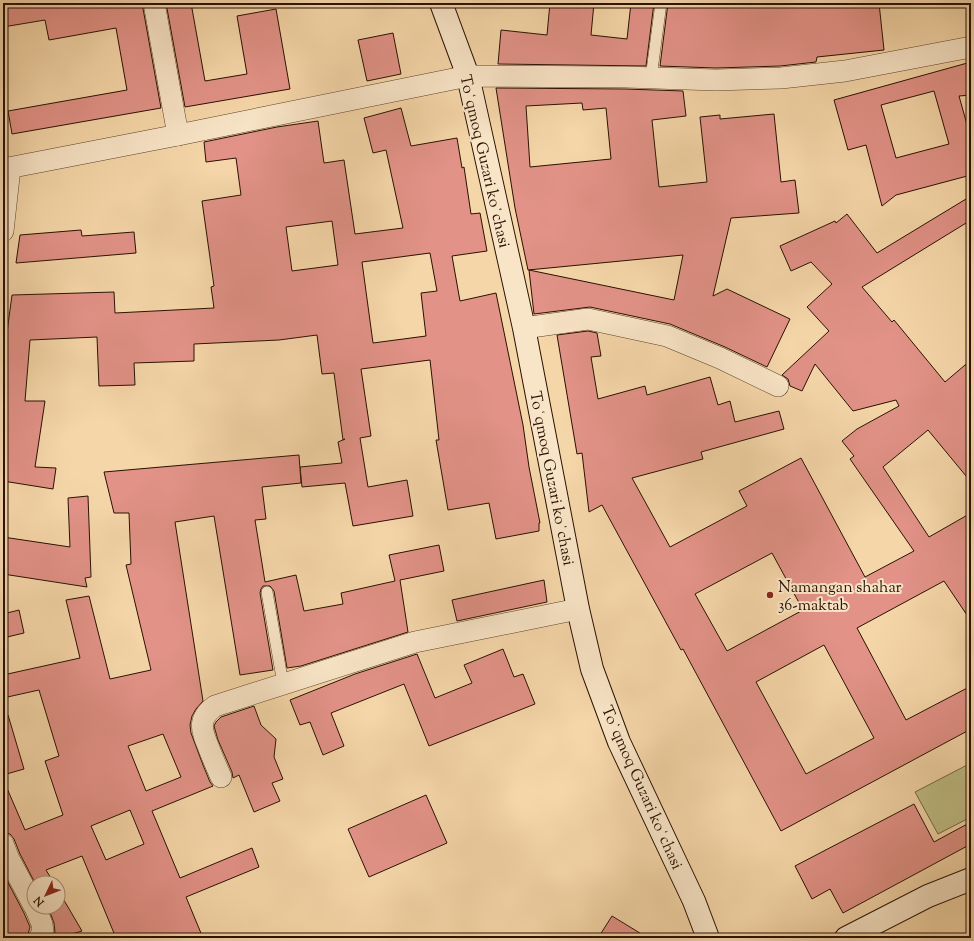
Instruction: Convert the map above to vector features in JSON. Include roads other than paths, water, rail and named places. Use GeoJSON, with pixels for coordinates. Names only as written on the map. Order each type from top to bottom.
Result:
{"type":"FeatureCollection","features":[{"type":"Feature","properties":{"kind":"street"},"geometry":{"type":"LineString","coordinates":[[154,3],[178,135]]}},
{"type":"Feature","properties":{"kind":"street","name":"Toʻqmoq Guzari koʻchasi"},"geometry":{"type":"LineString","coordinates":[[441,3],[468,76],[524,328],[578,609],[592,669],[619,742],[694,901],[708,938]]}},
{"type":"Feature","properties":{"kind":"street"},"geometry":{"type":"LineString","coordinates":[[3,231],[6,169],[468,76],[716,80],[781,78],[845,70],[971,47]]}},
{"type":"Feature","properties":{"kind":"street"},"geometry":{"type":"LineString","coordinates":[[524,328],[588,319],[667,336],[720,358],[778,386]]}},
{"type":"Feature","properties":{"kind":"street"},"geometry":{"type":"LineString","coordinates":[[221,777],[201,731],[203,719],[208,712],[216,706],[416,642],[578,609]]}},
{"type":"Feature","properties":{"kind":"street"},"geometry":{"type":"LineString","coordinates":[[3,844],[9,859],[26,891]]}},
{"type":"Feature","properties":{"kind":"street"},"geometry":{"type":"LineString","coordinates":[[846,938],[928,896],[971,878]]}},
{"type":"Feature","properties":{"kind":"street"},"geometry":{"type":"LineString","coordinates":[[38,915],[42,924],[43,933],[39,938]]}},
{"type":"Feature","properties":{"kind":"lane"},"geometry":{"type":"LineString","coordinates":[[651,78],[661,3]]}},
{"type":"Feature","properties":{"kind":"lane"},"geometry":{"type":"LineString","coordinates":[[267,592],[283,684]]}},
{"type":"Feature","properties":{"kind":"place","name":"Namangan shahar 36-maktab"},"geometry":{"type":"Point","coordinates":[770,595]}}]}
